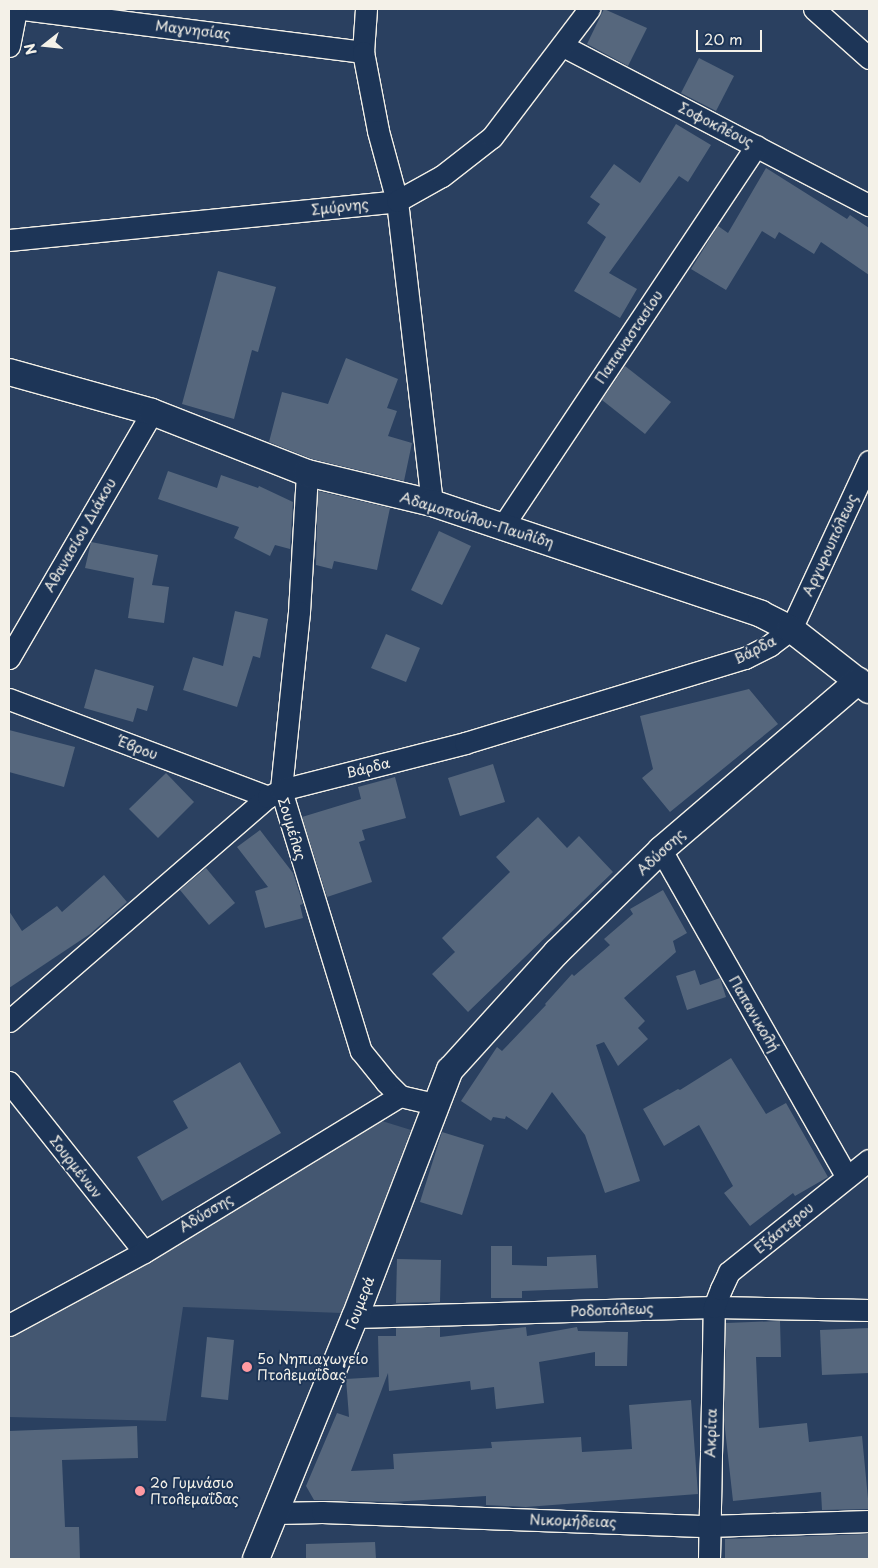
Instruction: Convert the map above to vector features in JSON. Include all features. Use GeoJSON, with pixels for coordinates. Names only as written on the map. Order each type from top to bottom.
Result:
{"type":"FeatureCollection","features":[{"type":"Feature","properties":{"kind":"street"},"geometry":{"type":"LineString","coordinates":[[9,46],[16,9]]}},
{"type":"Feature","properties":{"kind":"street","name":"Μαγνησίας"},"geometry":{"type":"LineString","coordinates":[[23,9],[362,52]]}},
{"type":"Feature","properties":{"kind":"street"},"geometry":{"type":"LineString","coordinates":[[366,9],[362,52],[378,132],[397,201],[432,504]]}},
{"type":"Feature","properties":{"kind":"street","name":"Σμύρνης"},"geometry":{"type":"LineString","coordinates":[[9,240],[397,201],[442,176],[492,137],[563,46],[589,9]]}},
{"type":"Feature","properties":{"kind":"street"},"geometry":{"type":"LineString","coordinates":[[814,9],[869,58]]}},
{"type":"Feature","properties":{"kind":"street","name":"Σοφοκλέους"},"geometry":{"type":"LineString","coordinates":[[563,46],[869,205]]}},
{"type":"Feature","properties":{"kind":"street","name":"Παπαναστασίου"},"geometry":{"type":"LineString","coordinates":[[502,527],[756,146]]}},
{"type":"Feature","properties":{"kind":"street","name":"Αδαμοπούλου-Παυλίδη"},"geometry":{"type":"LineString","coordinates":[[9,372],[152,412],[307,473],[432,504],[761,614],[791,629],[865,680]]}},
{"type":"Feature","properties":{"kind":"street","name":"Αθανασίου Διάκου"},"geometry":{"type":"LineString","coordinates":[[9,658],[152,412]]}},
{"type":"Feature","properties":{"kind":"street","name":"Αργυρουπόλεως"},"geometry":{"type":"LineString","coordinates":[[791,629],[869,461]]}},
{"type":"Feature","properties":{"kind":"street","name":"Σουμέλας"},"geometry":{"type":"LineString","coordinates":[[307,473],[299,612],[274,794],[361,1051],[400,1096]]}},
{"type":"Feature","properties":{"kind":"street","name":"Βάρδα"},"geometry":{"type":"LineString","coordinates":[[9,1021],[274,794],[465,743],[745,658],[770,645],[791,629]]}},
{"type":"Feature","properties":{"kind":"street","name":"Αδύσσης"},"geometry":{"type":"LineString","coordinates":[[468,1051],[557,952],[661,850],[865,680]]}},
{"type":"Feature","properties":{"kind":"street","name":"Έβρου"},"geometry":{"type":"LineString","coordinates":[[9,699],[274,794]]}},
{"type":"Feature","properties":{"kind":"street","name":"Παπανικολή"},"geometry":{"type":"LineString","coordinates":[[661,850],[847,1178]]}},
{"type":"Feature","properties":{"kind":"street","name":"Γουμερά"},"geometry":{"type":"LineString","coordinates":[[256,1559],[356,1317],[450,1070],[468,1051]]}},
{"type":"Feature","properties":{"kind":"street","name":"Σουρμένων"},"geometry":{"type":"LineString","coordinates":[[9,1082],[144,1252]]}},
{"type":"Feature","properties":{"kind":"street"},"geometry":{"type":"LineString","coordinates":[[400,1096],[436,1104]]}},
{"type":"Feature","properties":{"kind":"street","name":"Αδύσσης"},"geometry":{"type":"LineString","coordinates":[[9,1325],[144,1252],[400,1096]]}},
{"type":"Feature","properties":{"kind":"street","name":"Εξάστερου"},"geometry":{"type":"LineString","coordinates":[[714,1307],[729,1272],[869,1160]]}},
{"type":"Feature","properties":{"kind":"street","name":"Ροδοπόλεως"},"geometry":{"type":"LineString","coordinates":[[356,1317],[714,1307],[869,1310]]}},
{"type":"Feature","properties":{"kind":"street","name":"Ακρίτα"},"geometry":{"type":"LineString","coordinates":[[709,1559],[708,1526],[714,1307]]}},
{"type":"Feature","properties":{"kind":"street","name":"Νικομήδειας"},"geometry":{"type":"LineString","coordinates":[[276,1512],[708,1526],[869,1521]]}},
{"type":"Feature","properties":{"kind":"shaded area"},"geometry":{"type":"Polygon","coordinates":[[[382,1121],[411,1130],[342,1313],[183,1307],[166,1421],[9,1417],[9,1335],[382,1121]]]}},
{"type":"Feature","properties":{"kind":"building"},"geometry":{"type":"Polygon","coordinates":[[[604,9],[647,28],[628,66],[587,44],[604,9]]]}},
{"type":"Feature","properties":{"kind":"building"},"geometry":{"type":"Polygon","coordinates":[[[699,58],[734,76],[716,111],[681,93],[699,58]]]}},
{"type":"Feature","properties":{"kind":"building"},"geometry":{"type":"Polygon","coordinates":[[[676,124],[711,145],[688,182],[679,176],[609,273],[637,289],[620,318],[574,291],[606,237],[587,223],[600,204],[590,197],[614,164],[640,183],[676,124]]]}},
{"type":"Feature","properties":{"kind":"building"},"geometry":{"type":"Polygon","coordinates":[[[766,168],[847,219],[850,215],[869,228],[869,275],[821,242],[814,254],[779,232],[775,239],[762,231],[726,290],[691,269],[718,226],[728,233],[766,168]]]}},
{"type":"Feature","properties":{"kind":"building"},"geometry":{"type":"Polygon","coordinates":[[[218,271],[276,287],[258,352],[252,350],[234,419],[182,404],[218,271]]]}},
{"type":"Feature","properties":{"kind":"building"},"geometry":{"type":"Polygon","coordinates":[[[346,358],[398,379],[387,408],[397,411],[388,436],[412,443],[404,481],[312,459],[269,442],[282,392],[328,404],[346,358]]]}},
{"type":"Feature","properties":{"kind":"building"},"geometry":{"type":"Polygon","coordinates":[[[625,366],[671,402],[645,434],[602,400],[625,366]]]}},
{"type":"Feature","properties":{"kind":"building"},"geometry":{"type":"Polygon","coordinates":[[[168,471],[217,488],[221,475],[258,488],[259,486],[293,502],[290,549],[275,545],[270,556],[234,538],[239,527],[158,499],[168,471]]]}},
{"type":"Feature","properties":{"kind":"building"},"geometry":{"type":"Polygon","coordinates":[[[318,491],[390,508],[377,570],[334,561],[332,569],[316,565],[318,491]]]}},
{"type":"Feature","properties":{"kind":"building"},"geometry":{"type":"Polygon","coordinates":[[[439,531],[471,546],[442,605],[411,590],[439,531]]]}},
{"type":"Feature","properties":{"kind":"building"},"geometry":{"type":"Polygon","coordinates":[[[91,542],[158,555],[152,585],[169,587],[164,623],[128,618],[134,578],[85,568],[91,542]]]}},
{"type":"Feature","properties":{"kind":"building"},"geometry":{"type":"Polygon","coordinates":[[[235,611],[268,619],[260,658],[253,656],[237,707],[183,690],[193,657],[223,666],[235,611]]]}},
{"type":"Feature","properties":{"kind":"building"},"geometry":{"type":"Polygon","coordinates":[[[386,634],[420,648],[406,682],[371,668],[386,634]]]}},
{"type":"Feature","properties":{"kind":"building"},"geometry":{"type":"Polygon","coordinates":[[[95,669],[154,686],[147,711],[137,708],[133,722],[84,708],[95,669]]]}},
{"type":"Feature","properties":{"kind":"building"},"geometry":{"type":"Polygon","coordinates":[[[749,689],[778,724],[670,812],[642,778],[653,769],[640,716],[749,689]]]}},
{"type":"Feature","properties":{"kind":"building"},"geometry":{"type":"Polygon","coordinates":[[[9,730],[75,747],[64,787],[9,772],[9,730]]]}},
{"type":"Feature","properties":{"kind":"building"},"geometry":{"type":"Polygon","coordinates":[[[493,764],[505,802],[460,816],[448,778],[493,764]]]}},
{"type":"Feature","properties":{"kind":"building"},"geometry":{"type":"Polygon","coordinates":[[[166,773],[194,802],[158,838],[129,809],[166,773]]]}},
{"type":"Feature","properties":{"kind":"building"},"geometry":{"type":"Polygon","coordinates":[[[395,777],[406,818],[362,830],[365,840],[359,842],[372,882],[327,897],[302,817],[361,799],[358,787],[395,777]]]}},
{"type":"Feature","properties":{"kind":"building"},"geometry":{"type":"Polygon","coordinates":[[[538,817],[567,848],[579,836],[613,872],[468,1012],[432,974],[455,952],[442,938],[510,872],[496,857],[538,817]]]}},
{"type":"Feature","properties":{"kind":"building"},"geometry":{"type":"Polygon","coordinates":[[[260,830],[293,873],[303,904],[300,905],[303,918],[265,928],[255,891],[268,887],[237,847],[260,830]]]}},
{"type":"Feature","properties":{"kind":"building"},"geometry":{"type":"Polygon","coordinates":[[[206,868],[235,903],[209,925],[180,890],[206,868]]]}},
{"type":"Feature","properties":{"kind":"building"},"geometry":{"type":"Polygon","coordinates":[[[104,875],[127,902],[90,934],[9,988],[9,911],[22,931],[57,906],[62,912],[104,875]]]}},
{"type":"Feature","properties":{"kind":"building"},"geometry":{"type":"Polygon","coordinates":[[[663,890],[687,933],[673,941],[676,952],[624,998],[645,1021],[638,1028],[648,1039],[618,1066],[604,1042],[596,1045],[640,1181],[605,1193],[585,1135],[552,1092],[527,1130],[506,1116],[505,1119],[493,1117],[491,1121],[461,1101],[497,1047],[502,1051],[546,1005],[572,974],[574,976],[610,945],[604,939],[633,914],[630,909],[663,890]]]}},
{"type":"Feature","properties":{"kind":"building"},"geometry":{"type":"Polygon","coordinates":[[[695,970],[700,985],[720,978],[726,997],[687,1010],[676,976],[695,970]]]}},
{"type":"Feature","properties":{"kind":"building"},"geometry":{"type":"Polygon","coordinates":[[[731,1058],[766,1114],[786,1103],[828,1177],[795,1196],[793,1193],[750,1226],[724,1193],[733,1186],[699,1125],[664,1146],[643,1109],[678,1089],[680,1090],[731,1058]]]}},
{"type":"Feature","properties":{"kind":"building"},"geometry":{"type":"Polygon","coordinates":[[[240,1062],[281,1133],[162,1201],[137,1157],[188,1128],[173,1101],[240,1062]]]}},
{"type":"Feature","properties":{"kind":"building"},"geometry":{"type":"Polygon","coordinates":[[[442,1132],[484,1145],[462,1215],[420,1202],[442,1132]]]}},
{"type":"Feature","properties":{"kind":"building"},"geometry":{"type":"Polygon","coordinates":[[[491,1246],[512,1246],[512,1265],[547,1266],[547,1257],[596,1255],[598,1288],[522,1291],[522,1298],[491,1298],[491,1246]]]}},
{"type":"Feature","properties":{"kind":"building"},"geometry":{"type":"Polygon","coordinates":[[[397,1259],[441,1260],[440,1302],[396,1303],[397,1259]]]}},
{"type":"Feature","properties":{"kind":"building"},"geometry":{"type":"Polygon","coordinates":[[[780,1321],[781,1357],[756,1357],[759,1428],[807,1423],[809,1442],[862,1436],[869,1509],[822,1510],[821,1492],[733,1501],[724,1420],[726,1323],[780,1321]]]}},
{"type":"Feature","properties":{"kind":"building"},"geometry":{"type":"Polygon","coordinates":[[[440,1327],[440,1337],[526,1327],[527,1336],[577,1327],[578,1331],[628,1332],[627,1366],[595,1366],[595,1352],[539,1362],[544,1403],[496,1409],[494,1387],[471,1390],[470,1381],[389,1391],[388,1373],[351,1471],[394,1469],[393,1454],[492,1448],[491,1442],[581,1437],[582,1452],[632,1449],[629,1405],[691,1400],[698,1494],[526,1507],[486,1505],[486,1496],[392,1502],[314,1500],[306,1486],[337,1413],[349,1417],[346,1379],[379,1377],[378,1336],[396,1336],[396,1328],[440,1327]]]}},
{"type":"Feature","properties":{"kind":"building"},"geometry":{"type":"Polygon","coordinates":[[[869,1328],[869,1373],[822,1375],[820,1330],[869,1328]]]}},
{"type":"Feature","properties":{"kind":"building"},"geometry":{"type":"Polygon","coordinates":[[[207,1337],[234,1340],[228,1400],[201,1397],[207,1337]]]}},
{"type":"Feature","properties":{"kind":"building"},"geometry":{"type":"Polygon","coordinates":[[[137,1426],[138,1458],[62,1460],[65,1527],[79,1527],[80,1559],[9,1559],[9,1431],[137,1426]]]}},
{"type":"Feature","properties":{"kind":"building"},"geometry":{"type":"Polygon","coordinates":[[[869,1534],[869,1559],[725,1559],[725,1539],[869,1534]]]}},
{"type":"Feature","properties":{"kind":"building"},"geometry":{"type":"Polygon","coordinates":[[[375,1542],[376,1559],[306,1559],[306,1544],[375,1542]]]}},
{"type":"Feature","properties":{"kind":"place","name":"5ο Νηπιαγωγείο Πτολεμαΐδας"},"geometry":{"type":"Point","coordinates":[247,1367]}},
{"type":"Feature","properties":{"kind":"place","name":"2ο Γυμνάσιο Πτολεμαΐδας"},"geometry":{"type":"Point","coordinates":[140,1491]}}]}
